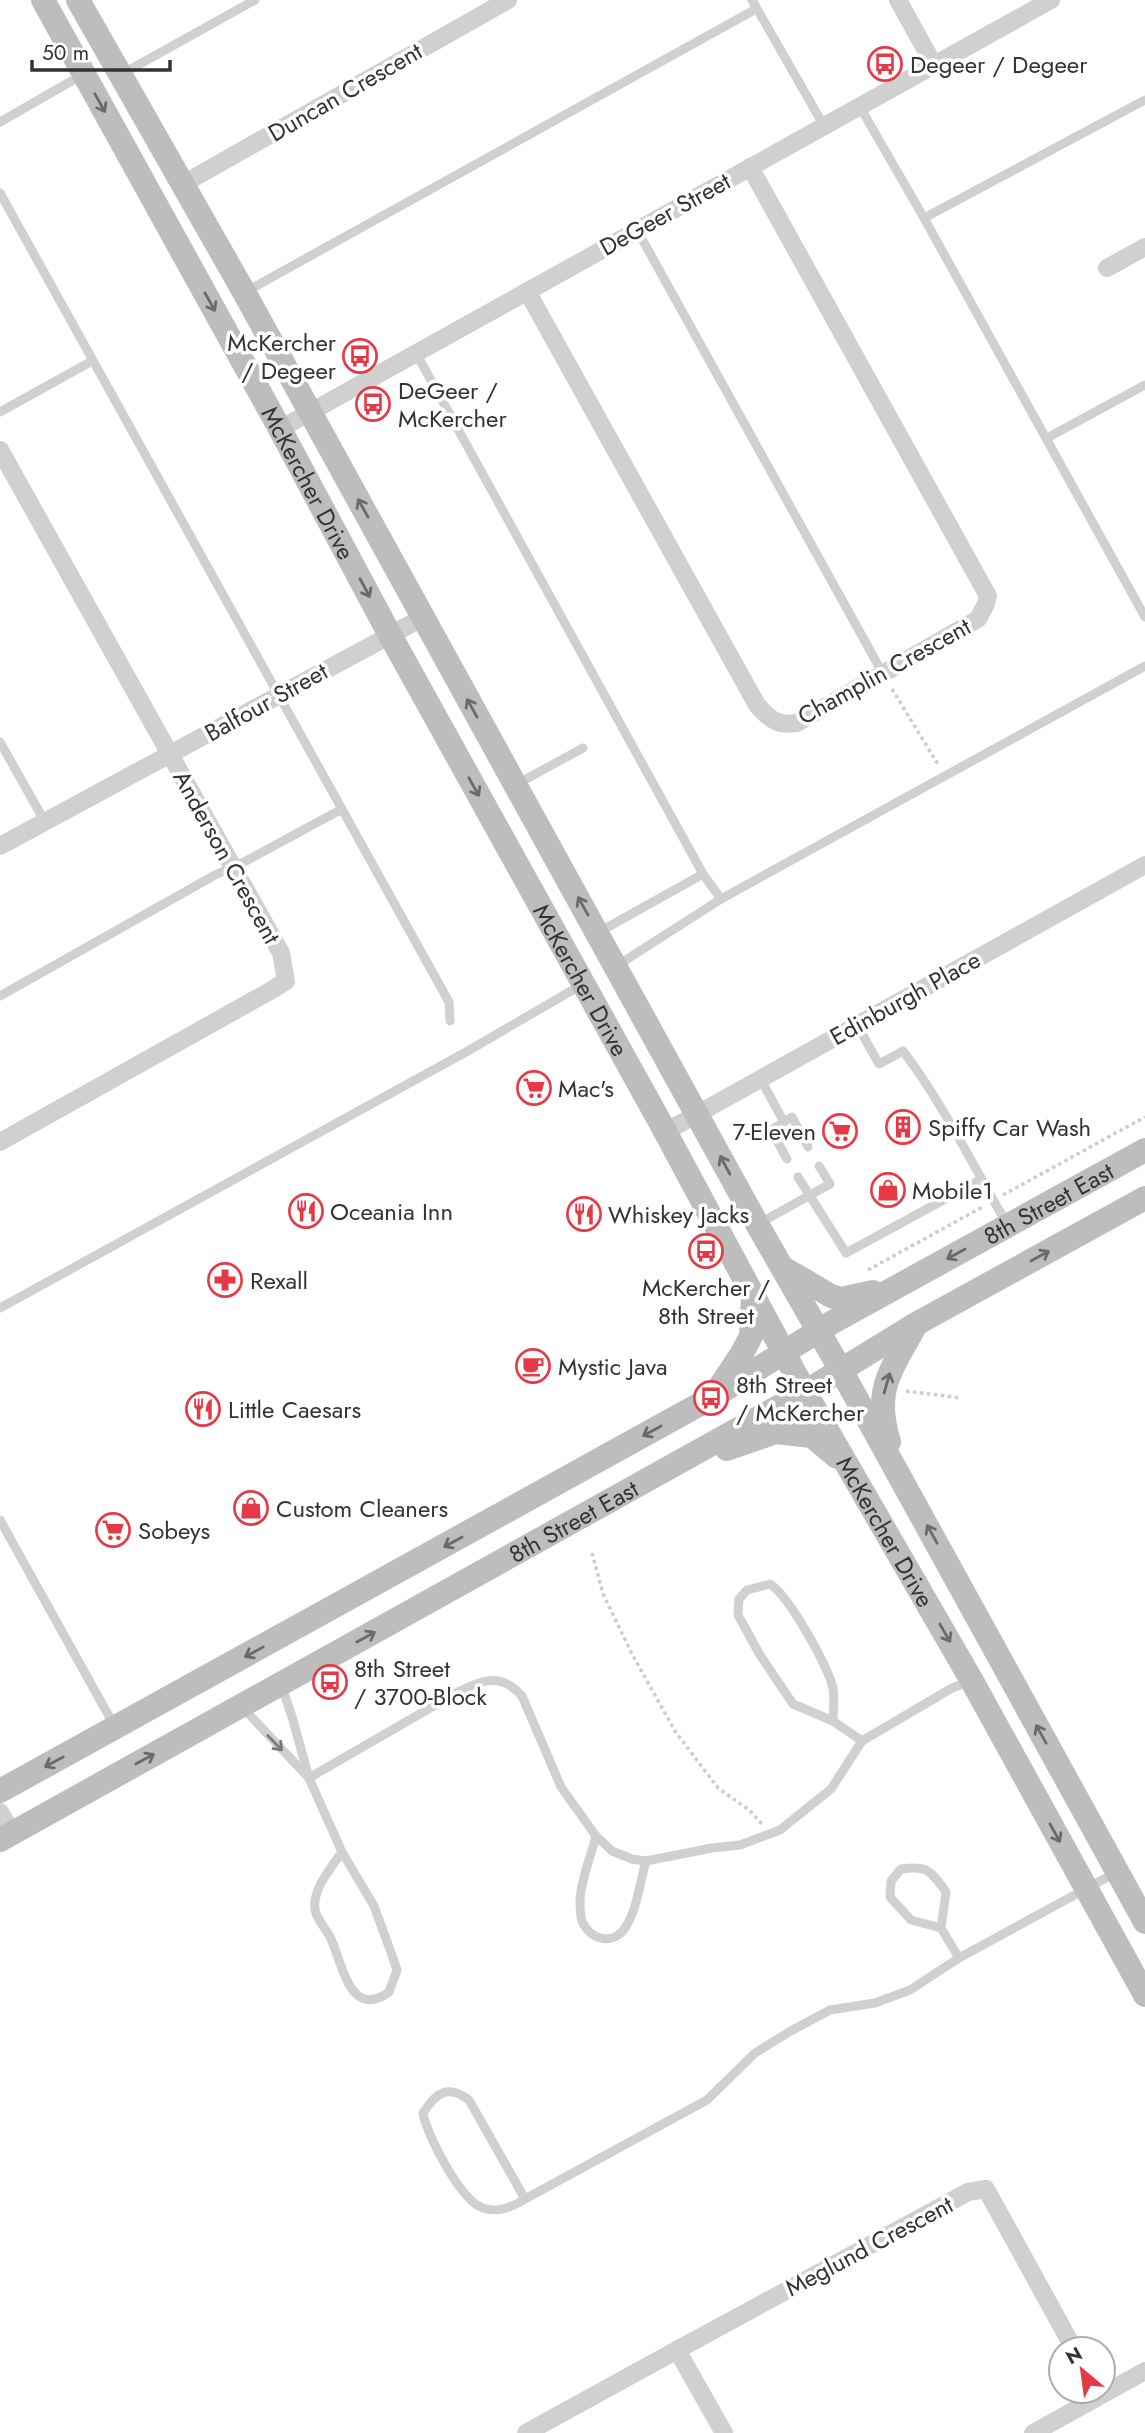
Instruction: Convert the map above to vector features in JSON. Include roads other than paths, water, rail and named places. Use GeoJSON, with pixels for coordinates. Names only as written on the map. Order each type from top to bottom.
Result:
{"type":"FeatureCollection","features":[{"type":"Feature","properties":{"kind":"main road","name":"McKercher Drive"},"geometry":{"type":"LineString","coordinates":[[43,0],[805,1392],[972,1681],[1145,1995]]}},
{"type":"Feature","properties":{"kind":"main road","name":"McKercher Drive"},"geometry":{"type":"LineString","coordinates":[[78,0],[244,292],[1145,1922]]}},
{"type":"Feature","properties":{"kind":"main road","name":"8th Street East"},"geometry":{"type":"LineString","coordinates":[[0,1791],[711,1398],[783,1351],[1145,1150]]}},
{"type":"Feature","properties":{"kind":"main road","name":"8th Street East"},"geometry":{"type":"LineString","coordinates":[[4,1828],[281,1685],[842,1371],[916,1324],[1145,1198]]}},
{"type":"Feature","properties":{"kind":"main road"},"geometry":{"type":"LineString","coordinates":[[783,1268],[841,1299],[894,1288]]}},
{"type":"Feature","properties":{"kind":"main road"},"geometry":{"type":"LineString","coordinates":[[711,1398],[741,1356],[751,1336],[753,1296]]}},
{"type":"Feature","properties":{"kind":"main road"},"geometry":{"type":"LineString","coordinates":[[898,1473],[881,1418],[884,1388],[885,1381],[916,1324]]}},
{"type":"Feature","properties":{"kind":"main road"},"geometry":{"type":"LineString","coordinates":[[663,1471],[776,1432],[812,1436],[850,1468]]}},
{"type":"Feature","properties":{"kind":"street","name":"Duncan Crescent"},"geometry":{"type":"LineString","coordinates":[[183,184],[508,0]]}},
{"type":"Feature","properties":{"kind":"street"},"geometry":{"type":"LineString","coordinates":[[898,0],[934,65]]}},
{"type":"Feature","properties":{"kind":"street","name":"DeGeer Street"},"geometry":{"type":"LineString","coordinates":[[280,429],[1051,0]]}},
{"type":"Feature","properties":{"kind":"street","name":"Champlin Crescent"},"geometry":{"type":"LineString","coordinates":[[527,291],[763,712],[782,725],[797,723],[887,680],[978,619],[988,596],[750,167]]}},
{"type":"Feature","properties":{"kind":"street"},"geometry":{"type":"LineString","coordinates":[[1107,268],[1145,247]]}},
{"type":"Feature","properties":{"kind":"street","name":"Anderson Crescent"},"geometry":{"type":"LineString","coordinates":[[0,450],[281,953],[286,981],[0,1142]]}},
{"type":"Feature","properties":{"kind":"street","name":"Balfour Street"},"geometry":{"type":"LineString","coordinates":[[0,846],[422,618]]}},
{"type":"Feature","properties":{"kind":"street","name":"Edinburgh Place"},"geometry":{"type":"LineString","coordinates":[[665,1132],[1145,865]]}},
{"type":"Feature","properties":{"kind":"street","name":"Meglund Crescent"},"geometry":{"type":"LineString","coordinates":[[677,2350],[968,2192],[986,2189],[1066,2335]]}},
{"type":"Feature","properties":{"kind":"street"},"geometry":{"type":"LineString","coordinates":[[526,2433],[677,2350],[724,2433]]}},
{"type":"Feature","properties":{"kind":"street"},"geometry":{"type":"LineString","coordinates":[[1117,2385],[1145,2371]]}},
{"type":"Feature","properties":{"kind":"street"},"geometry":{"type":"LineString","coordinates":[[1033,2433],[1080,2405]]}},
{"type":"Feature","properties":{"kind":"lane"},"geometry":{"type":"LineString","coordinates":[[120,75],[256,0]]}},
{"type":"Feature","properties":{"kind":"lane"},"geometry":{"type":"LineString","coordinates":[[244,292],[754,4],[824,126]]}},
{"type":"Feature","properties":{"kind":"lane"},"geometry":{"type":"LineString","coordinates":[[0,122],[83,74]]}},
{"type":"Feature","properties":{"kind":"lane"},"geometry":{"type":"LineString","coordinates":[[924,218],[1145,100]]}},
{"type":"Feature","properties":{"kind":"lane"},"geometry":{"type":"LineString","coordinates":[[860,107],[1145,617]]}},
{"type":"Feature","properties":{"kind":"lane"},"geometry":{"type":"LineString","coordinates":[[0,193],[449,1002],[450,1021]]}},
{"type":"Feature","properties":{"kind":"lane"},"geometry":{"type":"LineString","coordinates":[[637,230],[887,680]]}},
{"type":"Feature","properties":{"kind":"lane"},"geometry":{"type":"LineString","coordinates":[[416,353],[703,874],[721,899]]}},
{"type":"Feature","properties":{"kind":"lane"},"geometry":{"type":"LineString","coordinates":[[0,412],[92,360]]}},
{"type":"Feature","properties":{"kind":"lane"},"geometry":{"type":"LineString","coordinates":[[1047,438],[1145,385]]}},
{"type":"Feature","properties":{"kind":"lane"},"geometry":{"type":"LineString","coordinates":[[616,966],[721,899],[1145,666]]}},
{"type":"Feature","properties":{"kind":"lane"},"geometry":{"type":"LineString","coordinates":[[0,742],[44,822]]}},
{"type":"Feature","properties":{"kind":"lane"},"geometry":{"type":"LineString","coordinates":[[515,785],[583,748]]}},
{"type":"Feature","properties":{"kind":"lane"},"geometry":{"type":"LineString","coordinates":[[0,996],[215,875],[342,809]]}},
{"type":"Feature","properties":{"kind":"lane"},"geometry":{"type":"LineString","coordinates":[[598,933],[703,874]]}},
{"type":"Feature","properties":{"kind":"lane"},"geometry":{"type":"LineString","coordinates":[[0,1308],[443,1065],[583,984]]}},
{"type":"Feature","properties":{"kind":"lane"},"geometry":{"type":"LineString","coordinates":[[857,1025],[879,1064],[903,1051],[933,1092],[1008,1225]]}},
{"type":"Feature","properties":{"kind":"lane"},"geometry":{"type":"LineString","coordinates":[[761,1080],[784,1122]]}},
{"type":"Feature","properties":{"kind":"lane"},"geometry":{"type":"LineString","coordinates":[[787,1158],[771,1130],[792,1117],[808,1147]]}},
{"type":"Feature","properties":{"kind":"lane"},"geometry":{"type":"LineString","coordinates":[[757,1224],[830,1184],[819,1166]]}},
{"type":"Feature","properties":{"kind":"lane"},"geometry":{"type":"LineString","coordinates":[[798,1177],[846,1253],[982,1179]]}},
{"type":"Feature","properties":{"kind":"lane"},"geometry":{"type":"LineString","coordinates":[[0,1520],[116,1728]]}},
{"type":"Feature","properties":{"kind":"lane"},"geometry":{"type":"LineString","coordinates":[[833,1721],[833,1688],[796,1612],[779,1590],[770,1584],[747,1590],[739,1599],[738,1615],[775,1679],[793,1704],[833,1721],[862,1741]]}},
{"type":"Feature","properties":{"kind":"lane"},"geometry":{"type":"LineString","coordinates":[[309,1778],[456,1693],[480,1681],[501,1681],[514,1687],[522,1696],[561,1787],[596,1836],[612,1851],[646,1861],[740,1845],[780,1830],[831,1789],[862,1741],[952,1688],[972,1681]]}},
{"type":"Feature","properties":{"kind":"lane"},"geometry":{"type":"LineString","coordinates":[[281,1685],[309,1778],[342,1852],[374,1906],[397,1970],[389,1992],[372,2001],[364,2000],[346,1980],[331,1939],[315,1911],[318,1889],[342,1852]]}},
{"type":"Feature","properties":{"kind":"lane"},"geometry":{"type":"LineString","coordinates":[[241,1706],[309,1778]]}},
{"type":"Feature","properties":{"kind":"lane"},"geometry":{"type":"LineString","coordinates":[[596,1836],[580,1897],[582,1922],[592,1935],[603,1939],[613,1938],[622,1932],[631,1919],[646,1861]]}},
{"type":"Feature","properties":{"kind":"lane"},"geometry":{"type":"LineString","coordinates":[[941,1928],[911,1920],[890,1897],[891,1881],[901,1870],[919,1867],[931,1872],[946,1892],[941,1928],[959,1958]]}},
{"type":"Feature","properties":{"kind":"lane"},"geometry":{"type":"LineString","coordinates":[[524,2199],[469,2100],[458,2092],[443,2092],[431,2100],[423,2113],[426,2127],[444,2162],[462,2189],[480,2207],[503,2209],[524,2199],[706,2100],[755,2053],[789,2032],[830,2010],[875,2003],[910,1990],[959,1958],[1117,1872]]}},
{"type":"Feature","properties":{"kind":"place","name":"Degeer / Degeer"},"geometry":{"type":"Point","coordinates":[885,64]}},
{"type":"Feature","properties":{"kind":"place","name":"McKercher / Degeer"},"geometry":{"type":"Point","coordinates":[360,356]}},
{"type":"Feature","properties":{"kind":"place","name":"DeGeer / McKercher"},"geometry":{"type":"Point","coordinates":[373,404]}},
{"type":"Feature","properties":{"kind":"place","name":"Mac's"},"geometry":{"type":"Point","coordinates":[534,1088]}},
{"type":"Feature","properties":{"kind":"place","name":"Spiffy Car Wash"},"geometry":{"type":"Point","coordinates":[903,1127]}},
{"type":"Feature","properties":{"kind":"place","name":"7-Eleven"},"geometry":{"type":"Point","coordinates":[840,1131]}},
{"type":"Feature","properties":{"kind":"place","name":"Mobile1"},"geometry":{"type":"Point","coordinates":[888,1190]}},
{"type":"Feature","properties":{"kind":"place","name":"Oceania Inn"},"geometry":{"type":"Point","coordinates":[306,1211]}},
{"type":"Feature","properties":{"kind":"place","name":"Whiskey Jacks"},"geometry":{"type":"Point","coordinates":[584,1214]}},
{"type":"Feature","properties":{"kind":"place","name":"McKercher / 8th Street"},"geometry":{"type":"Point","coordinates":[706,1251]}},
{"type":"Feature","properties":{"kind":"place","name":"Rexall"},"geometry":{"type":"Point","coordinates":[225,1280]}},
{"type":"Feature","properties":{"kind":"place","name":"Mystic Java"},"geometry":{"type":"Point","coordinates":[533,1366]}},
{"type":"Feature","properties":{"kind":"place","name":"8th Street / McKercher"},"geometry":{"type":"Point","coordinates":[711,1398]}},
{"type":"Feature","properties":{"kind":"place","name":"Little Caesars"},"geometry":{"type":"Point","coordinates":[203,1409]}},
{"type":"Feature","properties":{"kind":"place","name":"Custom Cleaners"},"geometry":{"type":"Point","coordinates":[251,1508]}},
{"type":"Feature","properties":{"kind":"place","name":"Sobeys"},"geometry":{"type":"Point","coordinates":[113,1530]}},
{"type":"Feature","properties":{"kind":"place","name":"8th Street / 3700-Block"},"geometry":{"type":"Point","coordinates":[330,1682]}}]}
